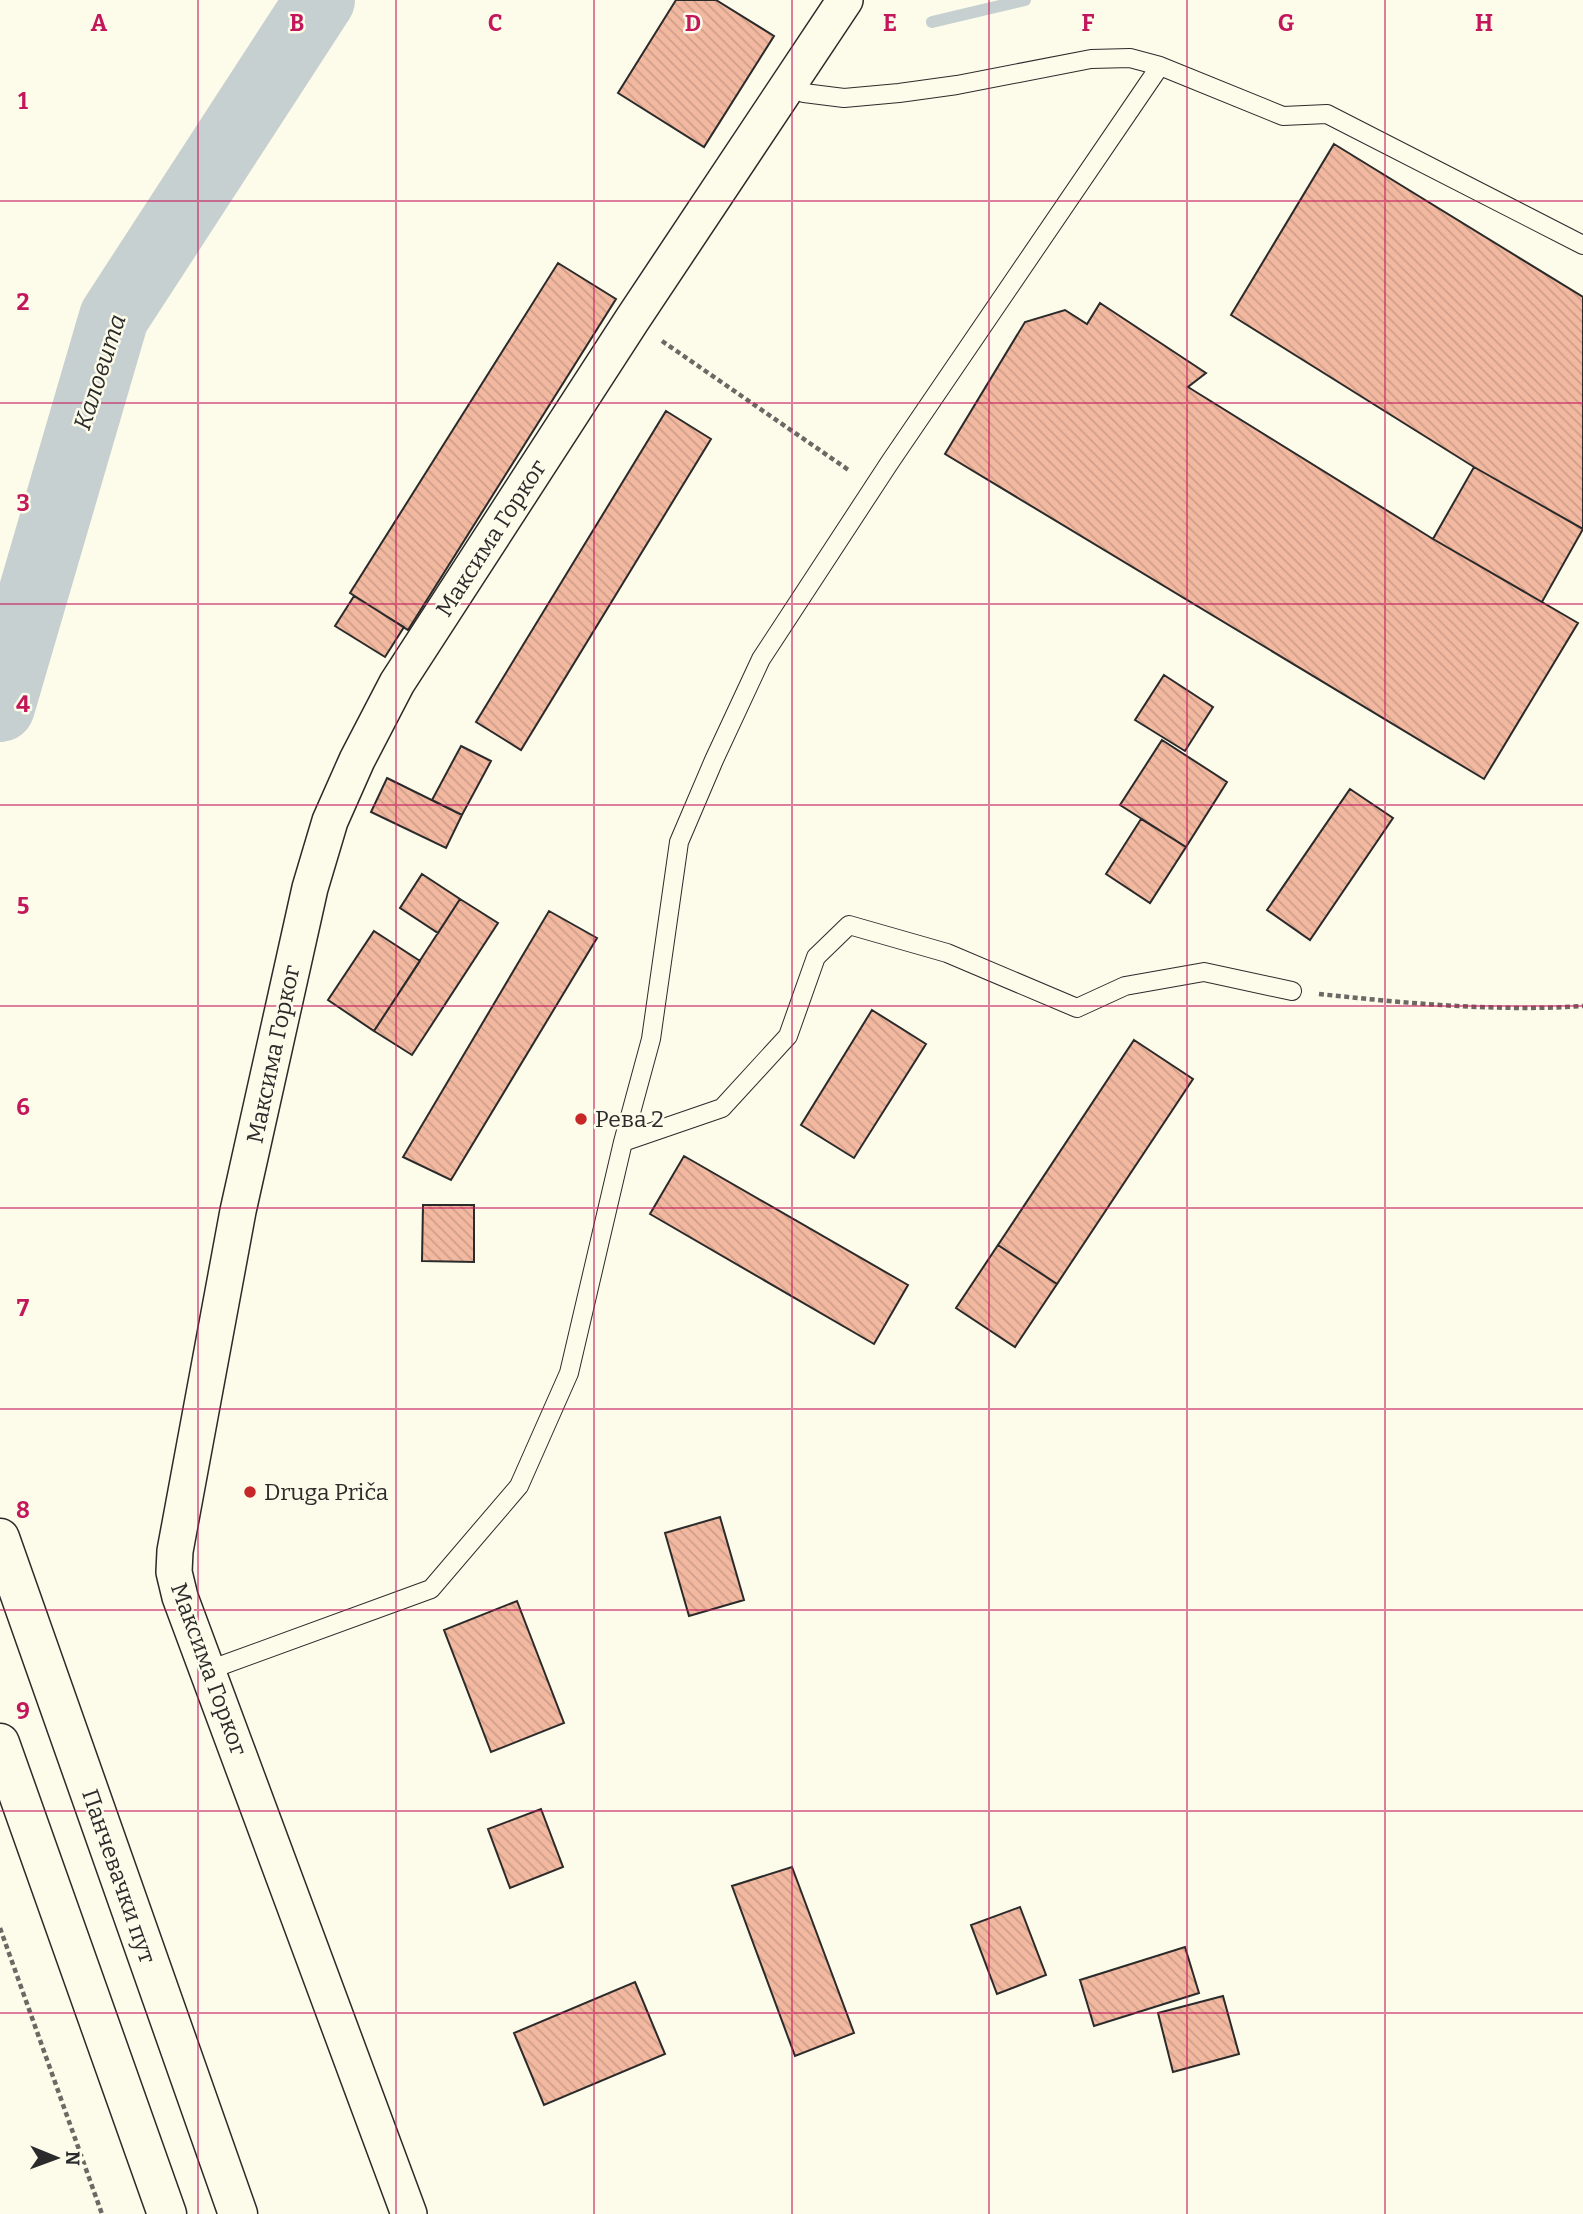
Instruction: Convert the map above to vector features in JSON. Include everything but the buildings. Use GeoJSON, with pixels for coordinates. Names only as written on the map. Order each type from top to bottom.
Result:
{"type":"FeatureCollection","features":[{"type":"Feature","properties":{"kind":"highway","name":"Панчевачки пут"},"geometry":{"type":"LineString","coordinates":[[0,1538],[238,2214]]}},
{"type":"Feature","properties":{"kind":"highway"},"geometry":{"type":"LineString","coordinates":[[0,1743],[167,2214]]}},
{"type":"Feature","properties":{"kind":"street","name":"Максима Горког"},"geometry":{"type":"LineString","coordinates":[[409,2214],[180,1597],[174,1572],[175,1551],[238,1211],[310,888],[330,821],[357,760],[397,683],[632,320],[845,0]]}},
{"type":"Feature","properties":{"kind":"lane"},"geometry":{"type":"LineString","coordinates":[[791,84],[804,93],[844,98],[957,85],[1091,60],[1130,58],[1160,66],[1283,116],[1326,114],[1583,246]]}},
{"type":"Feature","properties":{"kind":"lane"},"geometry":{"type":"LineString","coordinates":[[209,1670],[431,1589],[519,1486],[569,1373],[623,1142],[651,1039],[679,842],[714,760],[761,659],[874,487],[1160,66]]}},
{"type":"Feature","properties":{"kind":"lane"},"geometry":{"type":"LineString","coordinates":[[623,1142],[722,1108],[788,1036],[816,957],[849,925],[947,953],[1077,1009],[1125,986],[1203,972],[1292,991]]}},
{"type":"Feature","properties":{"kind":"path"},"geometry":{"type":"LineString","coordinates":[[632,320],[874,487]]}},
{"type":"Feature","properties":{"kind":"path"},"geometry":{"type":"LineString","coordinates":[[1292,991],[1395,1002],[1549,1008],[1583,1006]]}},
{"type":"Feature","properties":{"kind":"path"},"geometry":{"type":"LineString","coordinates":[[0,1928],[102,2214]]}},
{"type":"Feature","properties":{"kind":"waterway","name":"Каловита"},"geometry":{"type":"LineString","coordinates":[[0,707],[114,317],[320,0]]}},
{"type":"Feature","properties":{"kind":"waterway"},"geometry":{"type":"LineString","coordinates":[[932,22],[1025,0]]}},
{"type":"Feature","properties":{"kind":"place","name":"Рева 2"},"geometry":{"type":"Point","coordinates":[581,1119]}},
{"type":"Feature","properties":{"kind":"place","name":"Druga Priča"},"geometry":{"type":"Point","coordinates":[250,1492]}}]}
